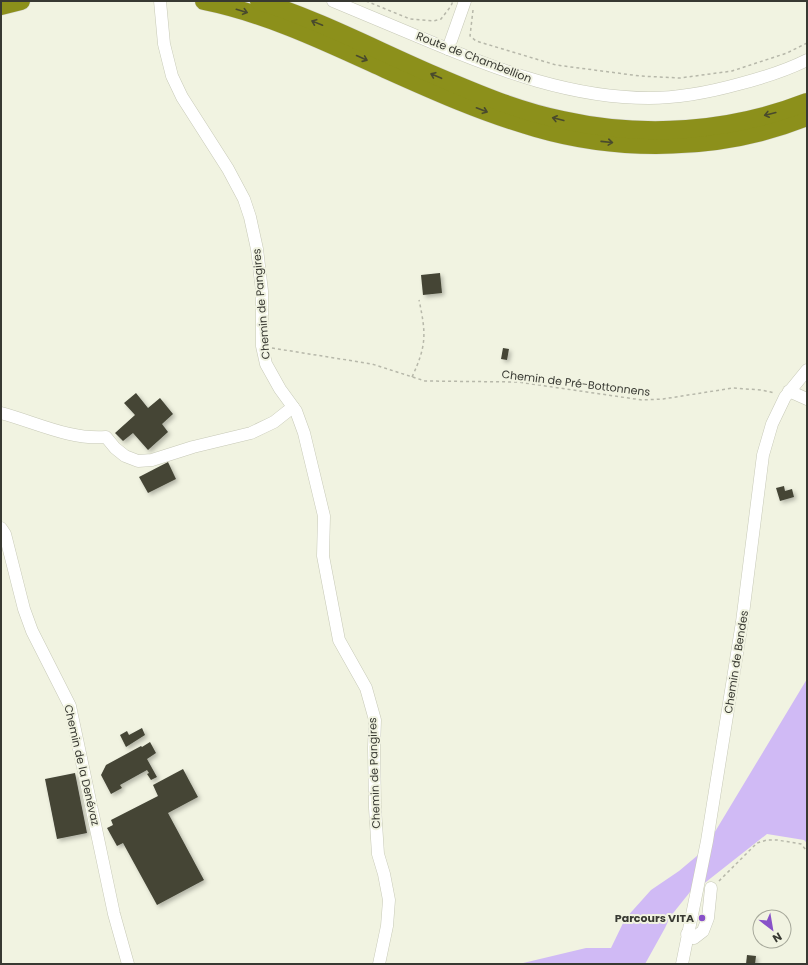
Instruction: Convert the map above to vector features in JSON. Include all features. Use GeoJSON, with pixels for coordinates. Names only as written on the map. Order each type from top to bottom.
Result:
{"type":"FeatureCollection","features":[{"type":"Feature","properties":{"kind":"highway"},"geometry":{"type":"LineString","coordinates":[[1,6],[21,1]]}},
{"type":"Feature","properties":{"kind":"highway"},"geometry":{"type":"LineString","coordinates":[[204,1],[260,16],[302,32],[442,94],[492,114],[536,128],[577,138],[618,143],[687,144],[725,139],[779,127],[807,117]]}},
{"type":"Feature","properties":{"kind":"highway"},"geometry":{"type":"LineString","coordinates":[[259,1],[328,27],[475,92],[540,114],[578,124],[641,130],[708,127],[752,119],[807,102]]}},
{"type":"Feature","properties":{"kind":"street","name":"Chemin de Pangires"},"geometry":{"type":"LineString","coordinates":[[160,1],[166,59],[172,76],[182,97],[228,169],[244,199],[250,217],[257,249],[262,291],[262,346],[266,364],[280,390],[296,411],[304,433],[324,516],[322,556],[339,640],[366,688],[375,720],[375,808],[378,854],[389,900],[387,926],[379,964]]}},
{"type":"Feature","properties":{"kind":"street","name":"Route de Chambellion"},"geometry":{"type":"LineString","coordinates":[[333,1],[448,49],[498,68],[551,85],[588,92],[649,98],[689,95],[725,88],[761,78],[807,60]]}},
{"type":"Feature","properties":{"kind":"street"},"geometry":{"type":"LineString","coordinates":[[448,49],[469,4]]}},
{"type":"Feature","properties":{"kind":"street","name":"Chemin de Bendes"},"geometry":{"type":"LineString","coordinates":[[682,964],[707,841],[742,622],[762,455],[772,424],[787,394],[807,370]]}},
{"type":"Feature","properties":{"kind":"street"},"geometry":{"type":"LineString","coordinates":[[787,394],[807,399]]}},
{"type":"Feature","properties":{"kind":"street"},"geometry":{"type":"LineString","coordinates":[[1,413],[75,435],[96,438],[106,437],[114,448],[126,456],[138,461],[152,460],[193,447],[251,433],[274,422],[293,408]]}},
{"type":"Feature","properties":{"kind":"street","name":"Chemin de la Denévaz"},"geometry":{"type":"LineString","coordinates":[[1,528],[5,534],[24,609],[32,631],[70,706],[114,914],[128,964]]}},
{"type":"Feature","properties":{"kind":"street"},"geometry":{"type":"LineString","coordinates":[[687,934],[694,938],[703,931],[708,918],[711,888]]}},
{"type":"Feature","properties":{"kind":"path"},"geometry":{"type":"LineString","coordinates":[[366,1],[410,19],[433,21],[441,19],[453,1]]}},
{"type":"Feature","properties":{"kind":"path"},"geometry":{"type":"LineString","coordinates":[[469,4],[470,36],[476,41],[556,65],[640,76],[680,78],[732,71],[787,53],[807,43]]}},
{"type":"Feature","properties":{"kind":"path"},"geometry":{"type":"LineString","coordinates":[[412,377],[420,360],[424,339],[424,325],[419,300]]}},
{"type":"Feature","properties":{"kind":"path","name":"Chemin de Pré-Bottonnens"},"geometry":{"type":"LineString","coordinates":[[262,346],[372,364],[425,381],[518,382],[642,400],[663,399],[733,388],[787,394]]}},
{"type":"Feature","properties":{"kind":"path"},"geometry":{"type":"LineString","coordinates":[[711,888],[758,843],[767,840],[777,840],[801,844],[807,851]]}},
{"type":"Feature","properties":{"kind":"shaded area"},"geometry":{"type":"Polygon","coordinates":[[[807,679],[807,843],[804,840],[767,834],[697,889],[690,892],[670,917],[645,964],[519,964],[586,948],[611,948],[625,919],[651,890],[679,871],[704,850],[807,679]]]}},
{"type":"Feature","properties":{"kind":"building"},"geometry":{"type":"Polygon","coordinates":[[[440,273],[442,293],[423,295],[421,275],[440,273]]]}},
{"type":"Feature","properties":{"kind":"building"},"geometry":{"type":"Polygon","coordinates":[[[503,348],[509,349],[507,360],[501,359],[503,348]]]}},
{"type":"Feature","properties":{"kind":"building"},"geometry":{"type":"Polygon","coordinates":[[[136,393],[148,408],[160,398],[173,414],[162,424],[168,432],[148,450],[133,433],[123,441],[115,433],[135,415],[124,403],[136,393]]]}},
{"type":"Feature","properties":{"kind":"building"},"geometry":{"type":"Polygon","coordinates":[[[168,462],[176,479],[148,493],[139,477],[168,462]]]}},
{"type":"Feature","properties":{"kind":"building"},"geometry":{"type":"Polygon","coordinates":[[[784,486],[785,491],[792,489],[794,497],[780,501],[776,488],[784,486]]]}},
{"type":"Feature","properties":{"kind":"building"},"geometry":{"type":"Polygon","coordinates":[[[142,728],[145,735],[126,747],[120,735],[127,731],[129,735],[142,728]]]}},
{"type":"Feature","properties":{"kind":"building"},"geometry":{"type":"Polygon","coordinates":[[[150,742],[156,753],[147,759],[157,777],[151,780],[147,774],[149,773],[147,770],[120,785],[122,788],[111,794],[101,775],[106,765],[150,742]]]}},
{"type":"Feature","properties":{"kind":"building"},"geometry":{"type":"Polygon","coordinates":[[[183,769],[198,797],[168,813],[204,880],[157,905],[123,843],[117,846],[107,828],[113,825],[111,820],[158,796],[153,785],[183,769]]]}},
{"type":"Feature","properties":{"kind":"building"},"geometry":{"type":"Polygon","coordinates":[[[75,773],[87,833],[57,839],[45,779],[75,773]]]}},
{"type":"Feature","properties":{"kind":"building"},"geometry":{"type":"Polygon","coordinates":[[[747,955],[756,956],[755,964],[746,964],[747,955]]]}},
{"type":"Feature","properties":{"kind":"place","name":"Parcours VITA"},"geometry":{"type":"Point","coordinates":[702,918]}}]}
